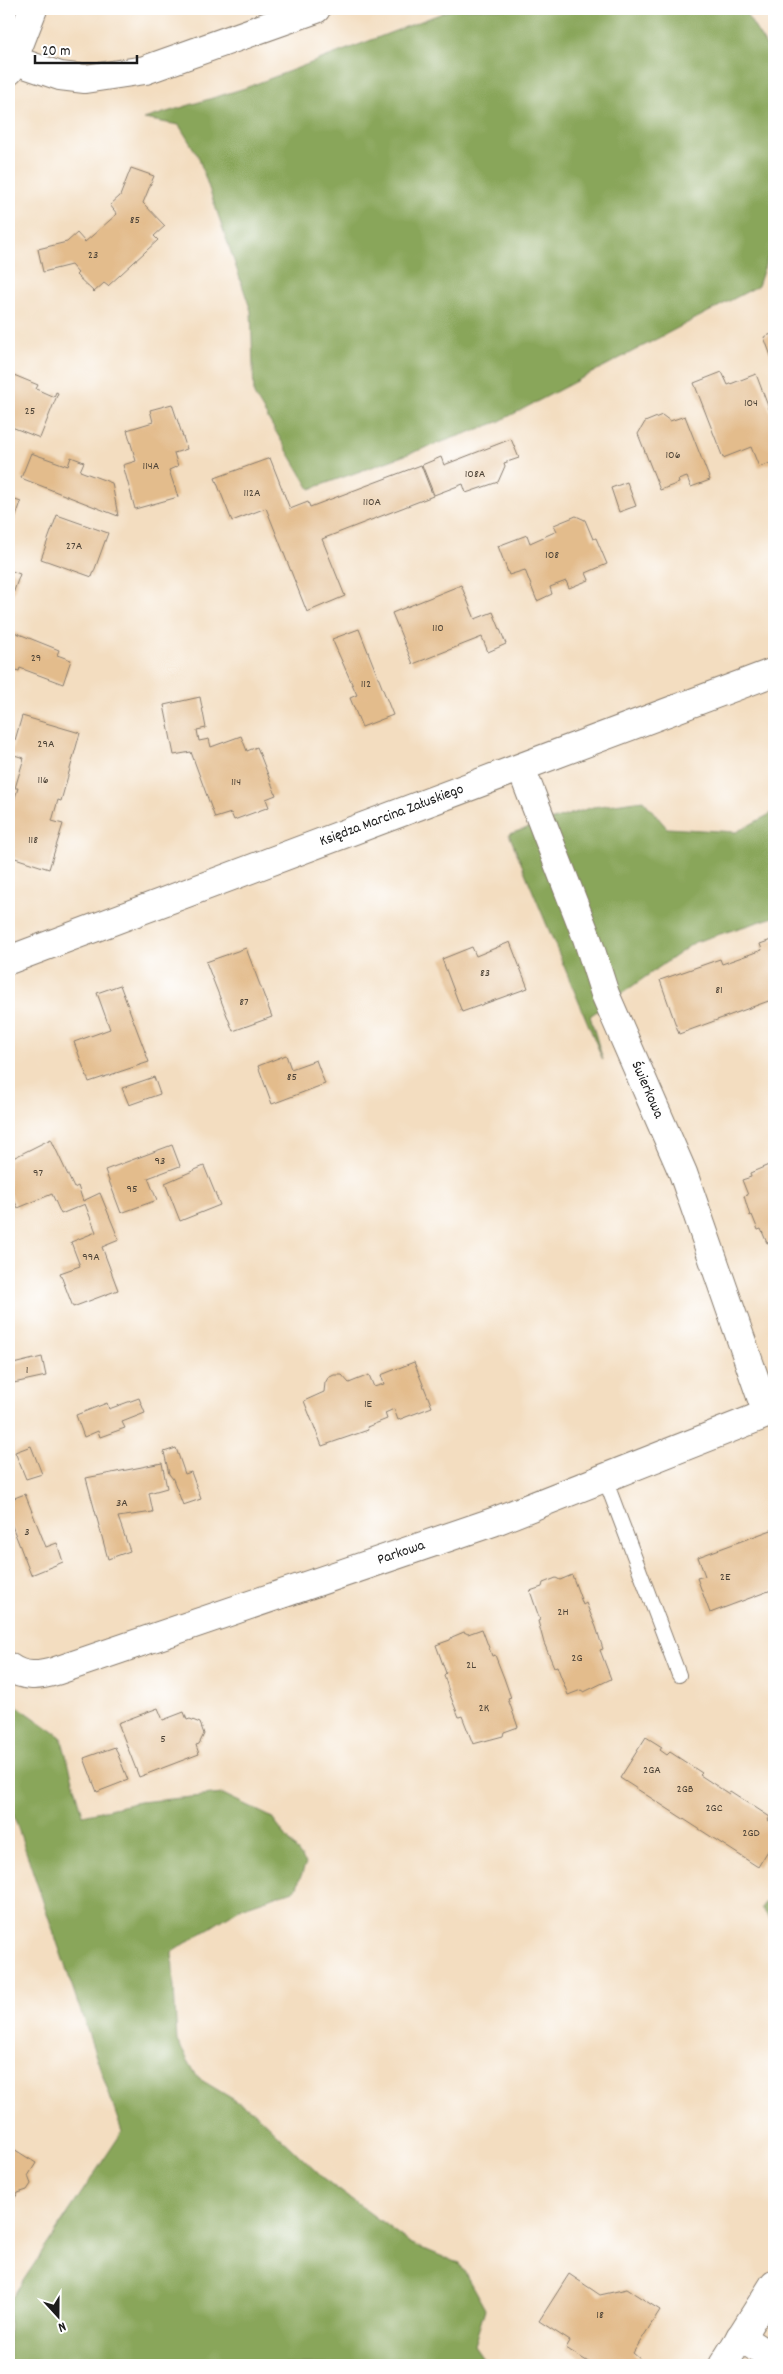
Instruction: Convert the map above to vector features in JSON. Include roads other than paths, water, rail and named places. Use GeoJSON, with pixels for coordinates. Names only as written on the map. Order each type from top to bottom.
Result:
{"type":"FeatureCollection","features":[{"type":"Feature","properties":{"kind":"street"},"geometry":{"type":"LineString","coordinates":[[33,9],[11,66],[85,79],[145,70],[316,9]]}},
{"type":"Feature","properties":{"kind":"street","name":"Księdza Marcina Załuskiego"},"geometry":{"type":"LineString","coordinates":[[9,960],[774,672]]}},
{"type":"Feature","properties":{"kind":"street","name":"Świerkowa"},"geometry":{"type":"LineString","coordinates":[[521,768],[587,938],[605,994],[683,1173],[771,1413]]}},
{"type":"Feature","properties":{"kind":"street","name":"Parkowa"},"geometry":{"type":"LineString","coordinates":[[15,1670],[39,1676],[56,1671],[484,1525],[771,1413]]}},
{"type":"Feature","properties":{"kind":"street"},"geometry":{"type":"LineString","coordinates":[[722,2365],[774,2284]]}},
{"type":"Feature","properties":{"kind":"street"},"geometry":{"type":"LineString","coordinates":[[740,2337],[774,2359]]}},
{"type":"Feature","properties":{"kind":"lane"},"geometry":{"type":"LineString","coordinates":[[605,1479],[679,1675]]}}]}
